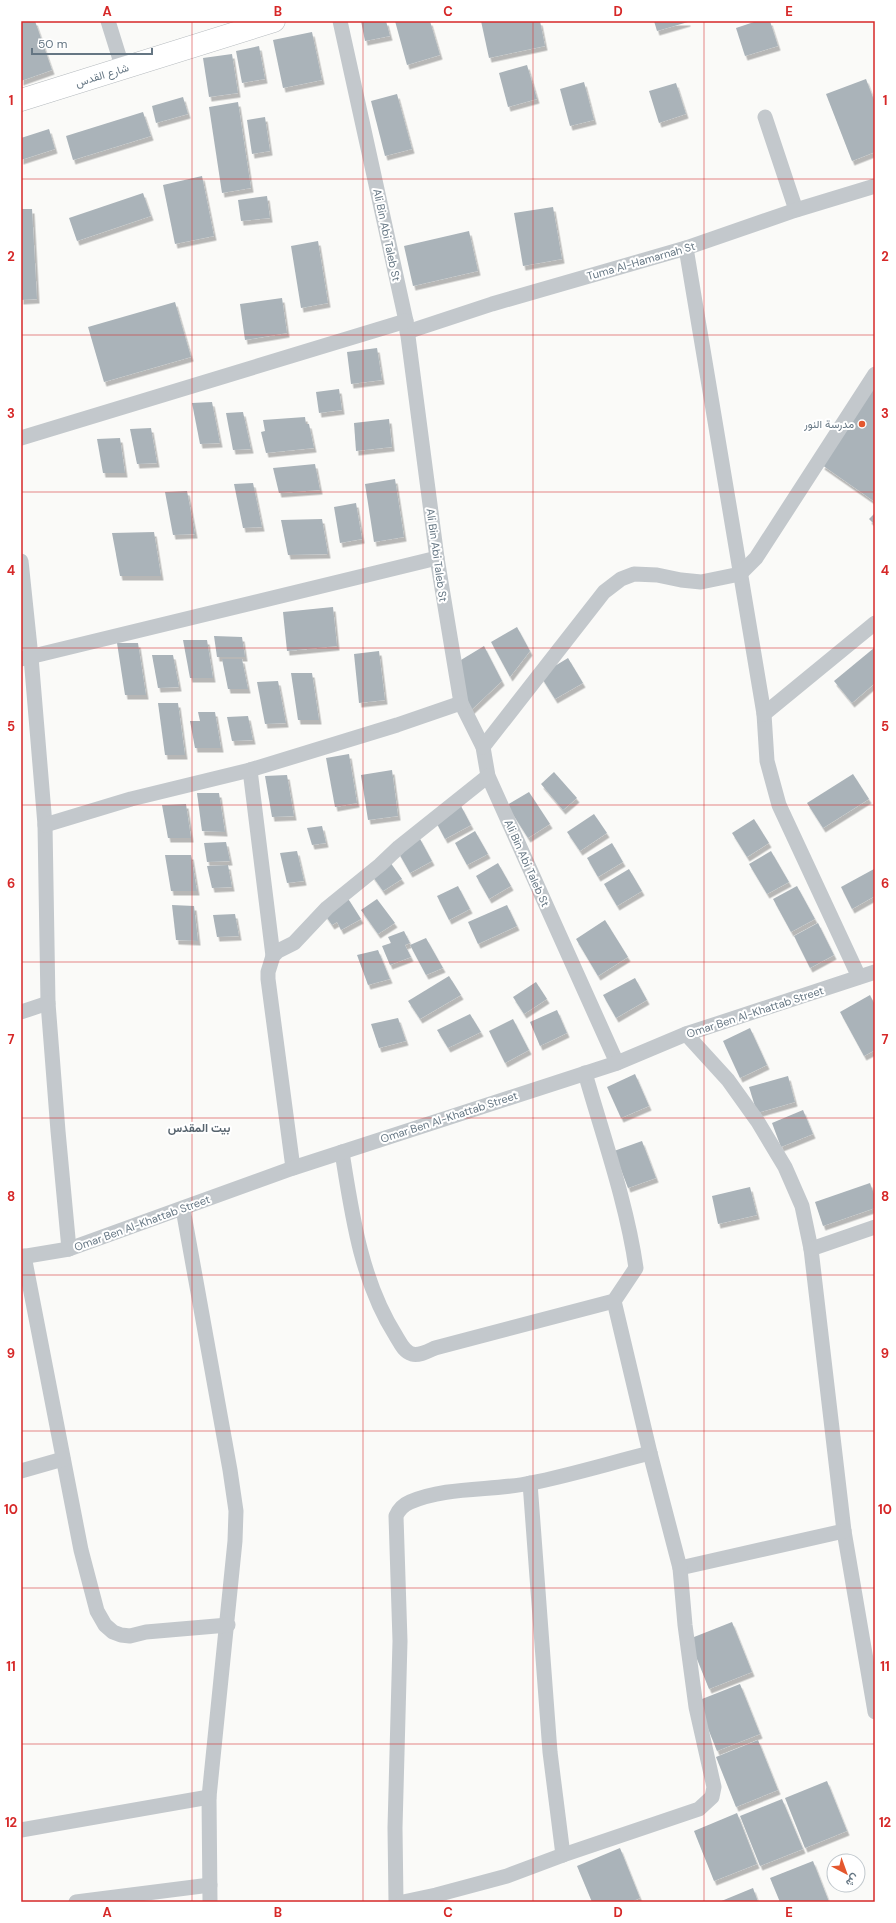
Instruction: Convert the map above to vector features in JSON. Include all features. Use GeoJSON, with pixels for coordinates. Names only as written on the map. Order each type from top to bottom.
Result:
{"type":"FeatureCollection","features":[{"type":"Feature","properties":{"kind":"main road","name":"شارع القدس"},"geometry":{"type":"LineString","coordinates":[[21,100],[274,21]]}},
{"type":"Feature","properties":{"kind":"street"},"geometry":{"type":"LineString","coordinates":[[108,21],[123,69]]}},
{"type":"Feature","properties":{"kind":"street","name":"Ali Bin Abi Taleb St"},"geometry":{"type":"LineString","coordinates":[[340,21],[406,327],[437,558],[461,703],[483,747],[488,776],[617,1063]]}},
{"type":"Feature","properties":{"kind":"street"},"geometry":{"type":"LineString","coordinates":[[765,117],[796,210]]}},
{"type":"Feature","properties":{"kind":"street","name":"Tuma Al-Hamarnah St"},"geometry":{"type":"LineString","coordinates":[[21,438],[686,248],[796,210],[875,186]]}},
{"type":"Feature","properties":{"kind":"street"},"geometry":{"type":"LineString","coordinates":[[686,248],[764,714],[767,761],[779,805],[859,977]]}},
{"type":"Feature","properties":{"kind":"street"},"geometry":{"type":"LineString","coordinates":[[483,747],[604,592],[621,578],[634,574],[657,575],[701,582],[740,574],[756,558],[875,374]]}},
{"type":"Feature","properties":{"kind":"street"},"geometry":{"type":"LineString","coordinates":[[26,658],[437,558]]}},
{"type":"Feature","properties":{"kind":"street"},"geometry":{"type":"LineString","coordinates":[[21,561],[26,658],[45,825],[48,1003],[69,1249]]}},
{"type":"Feature","properties":{"kind":"street"},"geometry":{"type":"LineString","coordinates":[[764,714],[875,624]]}},
{"type":"Feature","properties":{"kind":"street"},"geometry":{"type":"LineString","coordinates":[[45,825],[131,799],[250,770],[397,725],[461,703]]}},
{"type":"Feature","properties":{"kind":"street"},"geometry":{"type":"LineString","coordinates":[[250,770],[273,956],[268,972],[268,979],[293,1168]]}},
{"type":"Feature","properties":{"kind":"street"},"geometry":{"type":"LineString","coordinates":[[273,956],[278,951],[294,943],[327,908],[380,865],[399,847],[488,776]]}},
{"type":"Feature","properties":{"kind":"street","name":"Omar Ben Al-Khattab Street"},"geometry":{"type":"LineString","coordinates":[[22,1257],[69,1249],[293,1168],[617,1063],[686,1034],[875,972]]}},
{"type":"Feature","properties":{"kind":"street"},"geometry":{"type":"LineString","coordinates":[[21,1012],[48,1003]]}},
{"type":"Feature","properties":{"kind":"street"},"geometry":{"type":"LineString","coordinates":[[686,1034],[728,1080],[758,1122],[785,1167],[802,1206],[810,1249],[844,1531],[875,1712]]}},
{"type":"Feature","properties":{"kind":"street"},"geometry":{"type":"LineString","coordinates":[[342,1152],[363,1262],[383,1315],[403,1348],[412,1354],[420,1354],[435,1348],[614,1301],[636,1268],[613,1169],[585,1073]]}},
{"type":"Feature","properties":{"kind":"street"},"geometry":{"type":"LineString","coordinates":[[182,1209],[230,1470],[236,1511],[228,1625],[209,1797],[210,1902]]}},
{"type":"Feature","properties":{"kind":"street"},"geometry":{"type":"LineString","coordinates":[[810,1249],[875,1228]]}},
{"type":"Feature","properties":{"kind":"street"},"geometry":{"type":"LineString","coordinates":[[22,1257],[81,1550],[97,1611],[105,1625],[113,1632],[130,1636],[146,1632],[228,1625]]}},
{"type":"Feature","properties":{"kind":"street"},"geometry":{"type":"LineString","coordinates":[[403,1902],[475,1885],[699,1809],[712,1797],[714,1787],[696,1707],[685,1626],[680,1568],[650,1453],[614,1301]]}},
{"type":"Feature","properties":{"kind":"street"},"geometry":{"type":"LineString","coordinates":[[396,1902],[395,1828],[400,1641],[396,1516],[398,1510],[404,1505],[427,1497],[471,1489],[530,1483],[650,1453]]}},
{"type":"Feature","properties":{"kind":"street"},"geometry":{"type":"LineString","coordinates":[[21,1471],[63,1459]]}},
{"type":"Feature","properties":{"kind":"street"},"geometry":{"type":"LineString","coordinates":[[530,1483],[550,1752],[563,1855]]}},
{"type":"Feature","properties":{"kind":"street"},"geometry":{"type":"LineString","coordinates":[[680,1568],[844,1531]]}},
{"type":"Feature","properties":{"kind":"street"},"geometry":{"type":"LineString","coordinates":[[21,1830],[209,1797]]}},
{"type":"Feature","properties":{"kind":"street"},"geometry":{"type":"LineString","coordinates":[[76,1902],[210,1885]]}},
{"type":"Feature","properties":{"kind":"building"},"geometry":{"type":"Polygon","coordinates":[[[21,21],[35,21],[52,70],[21,81],[21,21]]]}},
{"type":"Feature","properties":{"kind":"building"},"geometry":{"type":"Polygon","coordinates":[[[361,21],[386,21],[390,36],[365,41],[361,21]]]}},
{"type":"Feature","properties":{"kind":"building"},"geometry":{"type":"Polygon","coordinates":[[[395,21],[430,21],[440,55],[407,65],[395,21]]]}},
{"type":"Feature","properties":{"kind":"building"},"geometry":{"type":"Polygon","coordinates":[[[481,21],[540,21],[545,46],[489,58],[481,21]]]}},
{"type":"Feature","properties":{"kind":"building"},"geometry":{"type":"Polygon","coordinates":[[[654,21],[688,21],[688,22],[657,31],[654,21]]]}},
{"type":"Feature","properties":{"kind":"building"},"geometry":{"type":"Polygon","coordinates":[[[757,21],[770,21],[778,46],[745,56],[736,28],[757,21]]]}},
{"type":"Feature","properties":{"kind":"building"},"geometry":{"type":"Polygon","coordinates":[[[312,32],[322,80],[283,88],[273,40],[312,32]]]}},
{"type":"Feature","properties":{"kind":"building"},"geometry":{"type":"Polygon","coordinates":[[[259,46],[265,79],[242,83],[236,51],[259,46]]]}},
{"type":"Feature","properties":{"kind":"building"},"geometry":{"type":"Polygon","coordinates":[[[232,54],[238,93],[209,97],[203,58],[232,54]]]}},
{"type":"Feature","properties":{"kind":"building"},"geometry":{"type":"Polygon","coordinates":[[[527,65],[537,99],[508,107],[499,73],[527,65]]]}},
{"type":"Feature","properties":{"kind":"building"},"geometry":{"type":"Polygon","coordinates":[[[866,79],[875,103],[875,152],[852,161],[826,94],[866,79]]]}},
{"type":"Feature","properties":{"kind":"building"},"geometry":{"type":"Polygon","coordinates":[[[584,82],[594,120],[570,126],[560,89],[584,82]]]}},
{"type":"Feature","properties":{"kind":"building"},"geometry":{"type":"Polygon","coordinates":[[[676,83],[686,114],[659,123],[649,91],[676,83]]]}},
{"type":"Feature","properties":{"kind":"building"},"geometry":{"type":"Polygon","coordinates":[[[397,94],[412,149],[385,156],[371,101],[397,94]]]}},
{"type":"Feature","properties":{"kind":"building"},"geometry":{"type":"Polygon","coordinates":[[[183,97],[188,114],[156,123],[152,106],[183,97]]]}},
{"type":"Feature","properties":{"kind":"building"},"geometry":{"type":"Polygon","coordinates":[[[238,102],[251,188],[222,193],[209,107],[238,102]]]}},
{"type":"Feature","properties":{"kind":"building"},"geometry":{"type":"Polygon","coordinates":[[[143,112],[151,136],[73,160],[66,136],[143,112]]]}},
{"type":"Feature","properties":{"kind":"building"},"geometry":{"type":"Polygon","coordinates":[[[265,117],[270,151],[252,154],[247,120],[265,117]]]}},
{"type":"Feature","properties":{"kind":"building"},"geometry":{"type":"Polygon","coordinates":[[[49,129],[55,149],[21,160],[21,138],[49,129]]]}},
{"type":"Feature","properties":{"kind":"building"},"geometry":{"type":"Polygon","coordinates":[[[202,176],[214,236],[175,244],[163,185],[202,176]]]}},
{"type":"Feature","properties":{"kind":"building"},"geometry":{"type":"Polygon","coordinates":[[[143,193],[151,216],[77,241],[69,218],[143,193]]]}},
{"type":"Feature","properties":{"kind":"building"},"geometry":{"type":"Polygon","coordinates":[[[267,196],[270,218],[241,221],[238,200],[267,196]]]}},
{"type":"Feature","properties":{"kind":"building"},"geometry":{"type":"Polygon","coordinates":[[[553,207],[562,259],[523,266],[514,213],[553,207]]]}},
{"type":"Feature","properties":{"kind":"building"},"geometry":{"type":"Polygon","coordinates":[[[21,209],[32,209],[37,299],[21,300],[21,209]]]}},
{"type":"Feature","properties":{"kind":"building"},"geometry":{"type":"Polygon","coordinates":[[[469,231],[478,271],[413,286],[404,246],[469,231]]]}},
{"type":"Feature","properties":{"kind":"building"},"geometry":{"type":"Polygon","coordinates":[[[318,241],[328,303],[301,308],[291,246],[318,241]]]}},
{"type":"Feature","properties":{"kind":"building"},"geometry":{"type":"Polygon","coordinates":[[[282,298],[287,333],[245,340],[240,304],[282,298]]]}},
{"type":"Feature","properties":{"kind":"building"},"geometry":{"type":"Polygon","coordinates":[[[175,302],[191,357],[104,382],[88,327],[175,302]]]}},
{"type":"Feature","properties":{"kind":"building"},"geometry":{"type":"Polygon","coordinates":[[[377,348],[382,380],[351,384],[347,352],[377,348]]]}},
{"type":"Feature","properties":{"kind":"building","name":"مدرسة النور"},"geometry":{"type":"Polygon","coordinates":[[[875,384],[875,502],[822,465],[875,384]]]}},
{"type":"Feature","properties":{"kind":"building"},"geometry":{"type":"Polygon","coordinates":[[[339,389],[342,410],[319,413],[316,392],[339,389]]]}},
{"type":"Feature","properties":{"kind":"building"},"geometry":{"type":"Polygon","coordinates":[[[212,402],[220,443],[200,444],[192,403],[212,402]]]}},
{"type":"Feature","properties":{"kind":"building"},"geometry":{"type":"Polygon","coordinates":[[[243,412],[251,449],[233,450],[226,413],[243,412]]]}},
{"type":"Feature","properties":{"kind":"building"},"geometry":{"type":"Polygon","coordinates":[[[305,417],[306,424],[309,424],[314,448],[266,453],[261,432],[265,431],[263,420],[305,417]]]}},
{"type":"Feature","properties":{"kind":"building"},"geometry":{"type":"Polygon","coordinates":[[[389,419],[392,447],[356,451],[354,423],[389,419]]]}},
{"type":"Feature","properties":{"kind":"building"},"geometry":{"type":"Polygon","coordinates":[[[151,428],[157,463],[137,464],[130,429],[151,428]]]}},
{"type":"Feature","properties":{"kind":"building"},"geometry":{"type":"Polygon","coordinates":[[[120,438],[125,473],[103,473],[97,439],[120,438]]]}},
{"type":"Feature","properties":{"kind":"building"},"geometry":{"type":"Polygon","coordinates":[[[315,464],[320,490],[279,493],[273,468],[315,464]]]}},
{"type":"Feature","properties":{"kind":"building"},"geometry":{"type":"Polygon","coordinates":[[[395,479],[404,537],[374,542],[365,484],[395,479]]]}},
{"type":"Feature","properties":{"kind":"building"},"geometry":{"type":"Polygon","coordinates":[[[253,483],[262,527],[243,528],[234,484],[253,483]]]}},
{"type":"Feature","properties":{"kind":"building"},"geometry":{"type":"Polygon","coordinates":[[[187,491],[195,534],[173,535],[165,492],[187,491]]]}},
{"type":"Feature","properties":{"kind":"building"},"geometry":{"type":"Polygon","coordinates":[[[356,503],[362,539],[340,543],[334,507],[356,503]]]}},
{"type":"Feature","properties":{"kind":"building"},"geometry":{"type":"Polygon","coordinates":[[[875,513],[875,525],[869,519],[875,513]]]}},
{"type":"Feature","properties":{"kind":"building"},"geometry":{"type":"Polygon","coordinates":[[[322,519],[328,554],[288,555],[281,520],[322,519]]]}},
{"type":"Feature","properties":{"kind":"building"},"geometry":{"type":"Polygon","coordinates":[[[154,532],[161,576],[120,576],[112,533],[154,532]]]}},
{"type":"Feature","properties":{"kind":"building"},"geometry":{"type":"Polygon","coordinates":[[[333,607],[337,646],[287,651],[283,612],[333,607]]]}},
{"type":"Feature","properties":{"kind":"building"},"geometry":{"type":"Polygon","coordinates":[[[517,627],[530,651],[510,677],[491,642],[517,627]]]}},
{"type":"Feature","properties":{"kind":"building"},"geometry":{"type":"Polygon","coordinates":[[[214,636],[242,637],[245,657],[217,657],[214,636]]]}},
{"type":"Feature","properties":{"kind":"building"},"geometry":{"type":"Polygon","coordinates":[[[183,640],[207,640],[213,678],[190,678],[183,640]]]}},
{"type":"Feature","properties":{"kind":"building"},"geometry":{"type":"Polygon","coordinates":[[[117,643],[138,643],[146,695],[125,695],[117,643]]]}},
{"type":"Feature","properties":{"kind":"building"},"geometry":{"type":"Polygon","coordinates":[[[484,646],[502,681],[467,714],[456,663],[484,646]]]}},
{"type":"Feature","properties":{"kind":"building"},"geometry":{"type":"Polygon","coordinates":[[[874,648],[875,683],[852,703],[834,681],[874,648]]]}},
{"type":"Feature","properties":{"kind":"building"},"geometry":{"type":"Polygon","coordinates":[[[379,651],[385,700],[359,703],[354,654],[379,651]]]}},
{"type":"Feature","properties":{"kind":"building"},"geometry":{"type":"Polygon","coordinates":[[[152,655],[173,655],[179,687],[158,688],[152,655]]]}},
{"type":"Feature","properties":{"kind":"building"},"geometry":{"type":"Polygon","coordinates":[[[568,658],[583,683],[555,699],[540,675],[568,658]]]}},
{"type":"Feature","properties":{"kind":"building"},"geometry":{"type":"Polygon","coordinates":[[[222,659],[242,659],[248,689],[228,689],[222,659]]]}},
{"type":"Feature","properties":{"kind":"building"},"geometry":{"type":"Polygon","coordinates":[[[291,673],[312,673],[319,720],[298,720],[291,673]]]}},
{"type":"Feature","properties":{"kind":"building"},"geometry":{"type":"Polygon","coordinates":[[[278,681],[286,723],[265,724],[257,682],[278,681]]]}},
{"type":"Feature","properties":{"kind":"building"},"geometry":{"type":"Polygon","coordinates":[[[158,703],[178,703],[185,755],[165,755],[158,703]]]}},
{"type":"Feature","properties":{"kind":"building"},"geometry":{"type":"Polygon","coordinates":[[[198,712],[215,712],[221,748],[195,748],[190,721],[200,721],[198,712]]]}},
{"type":"Feature","properties":{"kind":"building"},"geometry":{"type":"Polygon","coordinates":[[[248,716],[253,740],[232,741],[227,717],[248,716]]]}},
{"type":"Feature","properties":{"kind":"building"},"geometry":{"type":"Polygon","coordinates":[[[349,754],[357,803],[335,807],[326,758],[349,754]]]}},
{"type":"Feature","properties":{"kind":"building"},"geometry":{"type":"Polygon","coordinates":[[[392,770],[398,816],[368,820],[361,775],[392,770]]]}},
{"type":"Feature","properties":{"kind":"building"},"geometry":{"type":"Polygon","coordinates":[[[554,772],[577,798],[563,810],[541,784],[554,772]]]}},
{"type":"Feature","properties":{"kind":"building"},"geometry":{"type":"Polygon","coordinates":[[[853,774],[869,799],[823,828],[807,803],[853,774]]]}},
{"type":"Feature","properties":{"kind":"building"},"geometry":{"type":"Polygon","coordinates":[[[287,775],[294,816],[272,817],[265,776],[287,775]]]}},
{"type":"Feature","properties":{"kind":"building"},"geometry":{"type":"Polygon","coordinates":[[[529,792],[550,824],[528,838],[507,805],[529,792]]]}},
{"type":"Feature","properties":{"kind":"building"},"geometry":{"type":"Polygon","coordinates":[[[197,793],[219,793],[225,832],[202,831],[197,793]]]}},
{"type":"Feature","properties":{"kind":"building"},"geometry":{"type":"Polygon","coordinates":[[[186,804],[191,838],[168,838],[162,805],[186,804]]]}},
{"type":"Feature","properties":{"kind":"building"},"geometry":{"type":"Polygon","coordinates":[[[461,806],[471,825],[445,839],[435,820],[461,806]]]}},
{"type":"Feature","properties":{"kind":"building"},"geometry":{"type":"Polygon","coordinates":[[[594,814],[607,833],[580,851],[567,832],[594,814]]]}},
{"type":"Feature","properties":{"kind":"building"},"geometry":{"type":"Polygon","coordinates":[[[754,819],[769,843],[747,857],[732,833],[754,819]]]}},
{"type":"Feature","properties":{"kind":"building"},"geometry":{"type":"Polygon","coordinates":[[[322,826],[326,843],[312,845],[307,828],[322,826]]]}},
{"type":"Feature","properties":{"kind":"building"},"geometry":{"type":"Polygon","coordinates":[[[475,831],[488,854],[467,865],[455,843],[475,831]]]}},
{"type":"Feature","properties":{"kind":"building"},"geometry":{"type":"Polygon","coordinates":[[[419,837],[432,861],[410,873],[397,850],[419,837]]]}},
{"type":"Feature","properties":{"kind":"building"},"geometry":{"type":"Polygon","coordinates":[[[226,842],[230,861],[207,862],[204,843],[226,842]]]}},
{"type":"Feature","properties":{"kind":"building"},"geometry":{"type":"Polygon","coordinates":[[[612,843],[623,862],[598,877],[587,858],[612,843]]]}},
{"type":"Feature","properties":{"kind":"building"},"geometry":{"type":"Polygon","coordinates":[[[297,851],[304,881],[287,883],[280,853],[297,851]]]}},
{"type":"Feature","properties":{"kind":"building"},"geometry":{"type":"Polygon","coordinates":[[[771,851],[789,882],[767,894],[749,864],[771,851]]]}},
{"type":"Feature","properties":{"kind":"building"},"geometry":{"type":"Polygon","coordinates":[[[165,855],[191,855],[197,891],[171,891],[165,855]]]}},
{"type":"Feature","properties":{"kind":"building"},"geometry":{"type":"Polygon","coordinates":[[[390,862],[402,879],[383,891],[371,874],[390,862]]]}},
{"type":"Feature","properties":{"kind":"building"},"geometry":{"type":"Polygon","coordinates":[[[498,863],[511,886],[489,899],[476,876],[498,863]]]}},
{"type":"Feature","properties":{"kind":"building"},"geometry":{"type":"Polygon","coordinates":[[[228,865],[232,887],[212,888],[207,866],[228,865]]]}},
{"type":"Feature","properties":{"kind":"building"},"geometry":{"type":"Polygon","coordinates":[[[629,869],[642,891],[617,906],[604,884],[629,869]]]}},
{"type":"Feature","properties":{"kind":"building"},"geometry":{"type":"Polygon","coordinates":[[[874,869],[875,896],[852,909],[841,887],[874,869]]]}},
{"type":"Feature","properties":{"kind":"building"},"geometry":{"type":"Polygon","coordinates":[[[458,886],[470,909],[449,920],[437,896],[458,886]]]}},
{"type":"Feature","properties":{"kind":"building"},"geometry":{"type":"Polygon","coordinates":[[[797,886],[815,919],[791,932],[773,899],[797,886]]]}},
{"type":"Feature","properties":{"kind":"building"},"geometry":{"type":"Polygon","coordinates":[[[347,897],[361,919],[341,930],[337,922],[332,925],[323,912],[347,897]]]}},
{"type":"Feature","properties":{"kind":"building"},"geometry":{"type":"Polygon","coordinates":[[[377,899],[395,923],[378,934],[361,910],[377,899]]]}},
{"type":"Feature","properties":{"kind":"building"},"geometry":{"type":"Polygon","coordinates":[[[172,905],[194,906],[198,941],[176,940],[172,905]]]}},
{"type":"Feature","properties":{"kind":"building"},"geometry":{"type":"Polygon","coordinates":[[[507,905],[517,926],[478,944],[468,922],[507,905]]]}},
{"type":"Feature","properties":{"kind":"building"},"geometry":{"type":"Polygon","coordinates":[[[235,914],[239,936],[217,937],[213,915],[235,914]]]}},
{"type":"Feature","properties":{"kind":"building"},"geometry":{"type":"Polygon","coordinates":[[[605,920],[628,957],[598,976],[576,939],[605,920]]]}},
{"type":"Feature","properties":{"kind":"building"},"geometry":{"type":"Polygon","coordinates":[[[818,923],[834,955],[810,968],[794,936],[818,923]]]}},
{"type":"Feature","properties":{"kind":"building"},"geometry":{"type":"Polygon","coordinates":[[[404,931],[410,943],[405,945],[411,957],[390,965],[382,946],[391,943],[388,937],[404,931]]]}},
{"type":"Feature","properties":{"kind":"building"},"geometry":{"type":"Polygon","coordinates":[[[426,938],[443,968],[426,975],[410,945],[426,938]]]}},
{"type":"Feature","properties":{"kind":"building"},"geometry":{"type":"Polygon","coordinates":[[[378,950],[390,979],[368,985],[357,955],[378,950]]]}},
{"type":"Feature","properties":{"kind":"building"},"geometry":{"type":"Polygon","coordinates":[[[449,976],[461,995],[420,1019],[408,1001],[449,976]]]}},
{"type":"Feature","properties":{"kind":"building"},"geometry":{"type":"Polygon","coordinates":[[[635,978],[647,1000],[616,1018],[603,995],[635,978]]]}},
{"type":"Feature","properties":{"kind":"building"},"geometry":{"type":"Polygon","coordinates":[[[536,982],[547,999],[524,1014],[513,997],[536,982]]]}},
{"type":"Feature","properties":{"kind":"building"},"geometry":{"type":"Polygon","coordinates":[[[870,995],[875,1005],[875,1050],[864,1056],[840,1012],[870,995]]]}},
{"type":"Feature","properties":{"kind":"building"},"geometry":{"type":"Polygon","coordinates":[[[557,1010],[567,1033],[540,1046],[530,1022],[557,1010]]]}},
{"type":"Feature","properties":{"kind":"building"},"geometry":{"type":"Polygon","coordinates":[[[470,1014],[481,1032],[448,1048],[437,1030],[470,1014]]]}},
{"type":"Feature","properties":{"kind":"building"},"geometry":{"type":"Polygon","coordinates":[[[398,1018],[406,1041],[379,1048],[371,1024],[398,1018]]]}},
{"type":"Feature","properties":{"kind":"building"},"geometry":{"type":"Polygon","coordinates":[[[513,1019],[529,1050],[505,1063],[489,1031],[513,1019]]]}},
{"type":"Feature","properties":{"kind":"building"},"geometry":{"type":"Polygon","coordinates":[[[750,1028],[767,1065],[740,1078],[723,1041],[750,1028]]]}},
{"type":"Feature","properties":{"kind":"building"},"geometry":{"type":"Polygon","coordinates":[[[635,1074],[649,1106],[621,1118],[607,1087],[635,1074]]]}},
{"type":"Feature","properties":{"kind":"building"},"geometry":{"type":"Polygon","coordinates":[[[788,1076],[795,1102],[757,1113],[749,1087],[788,1076]]]}},
{"type":"Feature","properties":{"kind":"building"},"geometry":{"type":"Polygon","coordinates":[[[803,1110],[813,1134],[781,1147],[772,1123],[803,1110]]]}},
{"type":"Feature","properties":{"kind":"building"},"geometry":{"type":"Polygon","coordinates":[[[642,1141],[656,1178],[628,1188],[614,1151],[642,1141]]]}},
{"type":"Feature","properties":{"kind":"building"},"geometry":{"type":"Polygon","coordinates":[[[870,1183],[875,1197],[875,1208],[823,1226],[815,1202],[870,1183]]]}},
{"type":"Feature","properties":{"kind":"building"},"geometry":{"type":"Polygon","coordinates":[[[750,1187],[757,1215],[718,1224],[712,1196],[750,1187]]]}},
{"type":"Feature","properties":{"kind":"building"},"geometry":{"type":"Polygon","coordinates":[[[732,1622],[752,1672],[709,1689],[689,1639],[732,1622]]]}},
{"type":"Feature","properties":{"kind":"building"},"geometry":{"type":"Polygon","coordinates":[[[740,1684],[760,1734],[717,1751],[697,1701],[740,1684]]]}},
{"type":"Feature","properties":{"kind":"building"},"geometry":{"type":"Polygon","coordinates":[[[758,1740],[778,1790],[736,1807],[716,1757],[758,1740]]]}},
{"type":"Feature","properties":{"kind":"building"},"geometry":{"type":"Polygon","coordinates":[[[827,1781],[847,1831],[805,1848],[785,1798],[827,1781]]]}},
{"type":"Feature","properties":{"kind":"building"},"geometry":{"type":"Polygon","coordinates":[[[782,1799],[803,1849],[760,1866],[740,1816],[782,1799]]]}},
{"type":"Feature","properties":{"kind":"building"},"geometry":{"type":"Polygon","coordinates":[[[737,1813],[757,1864],[714,1881],[694,1831],[737,1813]]]}},
{"type":"Feature","properties":{"kind":"building"},"geometry":{"type":"Polygon","coordinates":[[[620,1848],[640,1898],[631,1902],[592,1902],[577,1866],[620,1848]]]}},
{"type":"Feature","properties":{"kind":"building"},"geometry":{"type":"Polygon","coordinates":[[[813,1861],[829,1902],[780,1902],[770,1878],[813,1861]]]}},
{"type":"Feature","properties":{"kind":"building"},"geometry":{"type":"Polygon","coordinates":[[[753,1888],[758,1902],[719,1902],[753,1888]]]}},
{"type":"Feature","properties":{"kind":"place","name":"مدرسة النور"},"geometry":{"type":"Point","coordinates":[862,424]}},
{"type":"Feature","properties":{"kind":"district","name":"بيت المقدس"},"geometry":{"type":"Point","coordinates":[199,1128]}}]}
